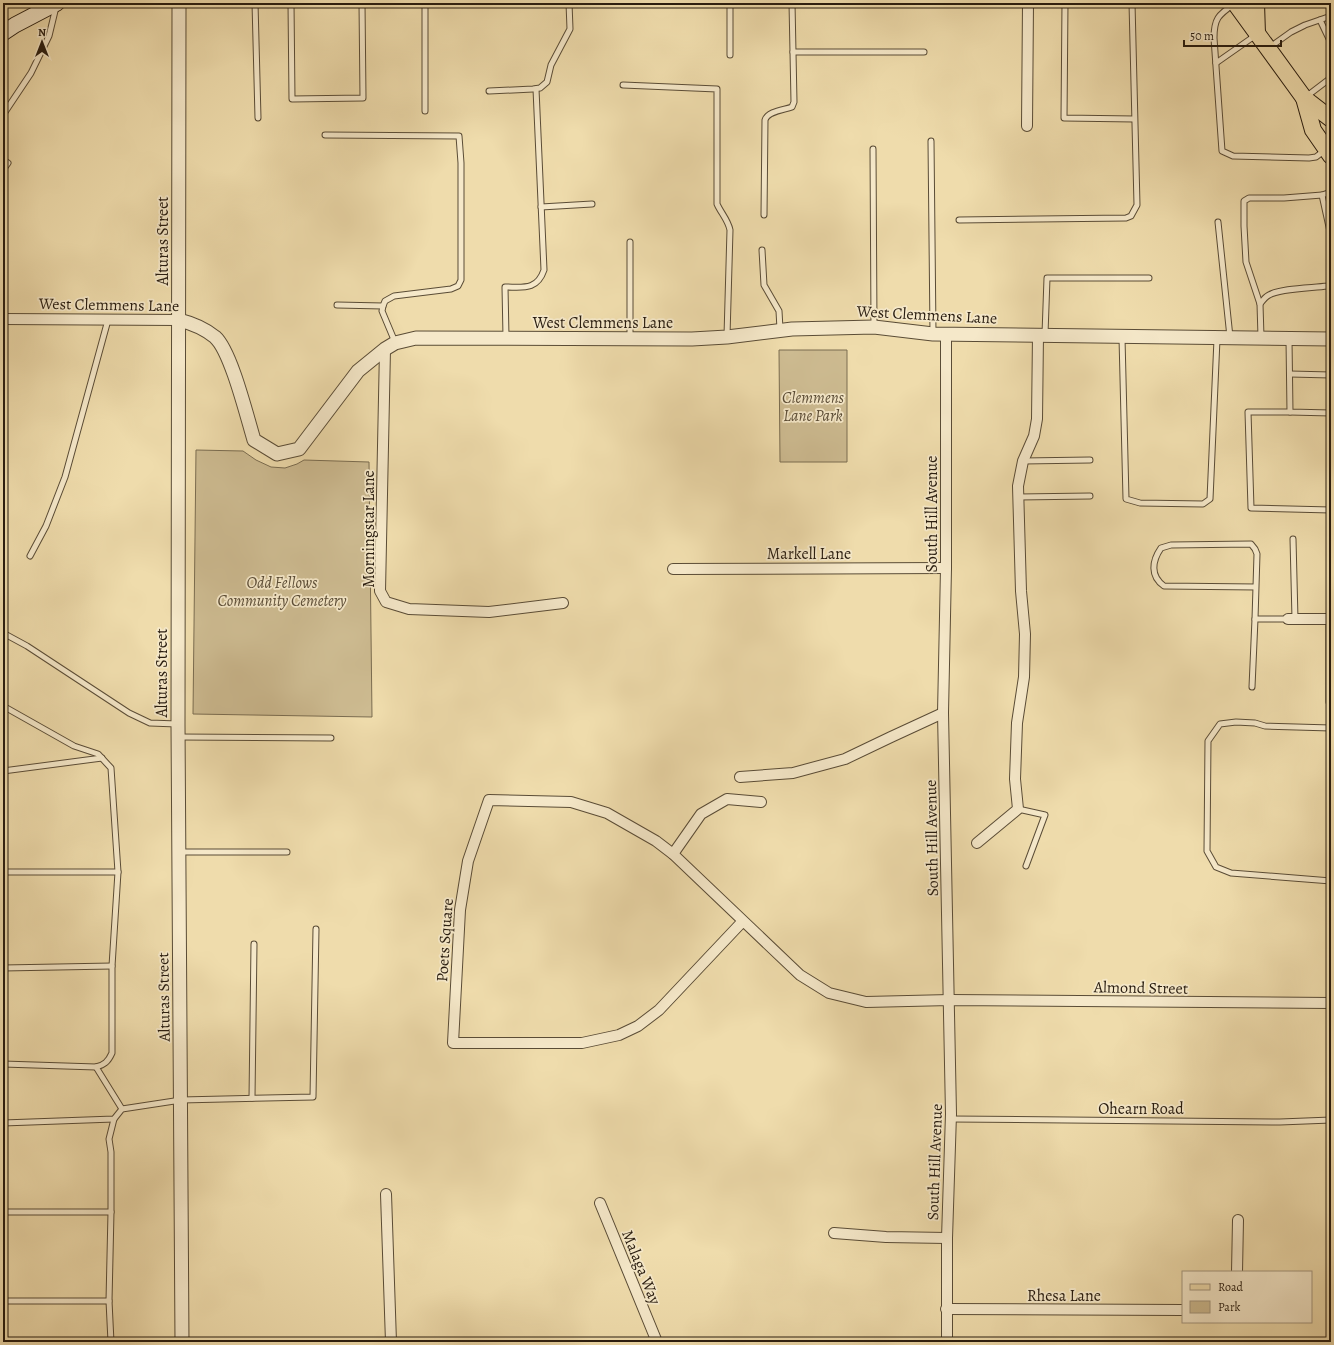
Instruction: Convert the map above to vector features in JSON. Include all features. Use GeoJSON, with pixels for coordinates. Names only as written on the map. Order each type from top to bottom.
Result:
{"type":"FeatureCollection","features":[{"type":"Feature","properties":{"kind":"main road"},"geometry":{"type":"LineString","coordinates":[[3,33],[57,3]]}},
{"type":"Feature","properties":{"kind":"main road"},"geometry":{"type":"LineString","coordinates":[[1235,3],[1304,98],[1331,120]]}},
{"type":"Feature","properties":{"kind":"main road"},"geometry":{"type":"LineString","coordinates":[[1256,3],[1257,34]]}},
{"type":"Feature","properties":{"kind":"main road"},"geometry":{"type":"LineString","coordinates":[[1304,98],[1314,130],[1329,152]]}},
{"type":"Feature","properties":{"kind":"street","name":"Alturas Street"},"geometry":{"type":"LineString","coordinates":[[178,3],[178,737],[182,1342]]}},
{"type":"Feature","properties":{"kind":"street"},"geometry":{"type":"LineString","coordinates":[[1027,126],[1028,3]]}},
{"type":"Feature","properties":{"kind":"street","name":"West Clemmens Lane"},"geometry":{"type":"LineString","coordinates":[[3,319],[178,320],[192,324],[216,338],[229,360],[254,440],[278,454],[299,449],[358,371],[390,346],[416,338],[692,339],[727,337],[780,330],[874,327],[939,334],[1331,340]]}},
{"type":"Feature","properties":{"kind":"street","name":"South Hill Avenue"},"geometry":{"type":"LineString","coordinates":[[939,334],[946,568],[943,712],[950,1000],[951,1119],[947,1238],[947,1342]]}},
{"type":"Feature","properties":{"kind":"street"},"geometry":{"type":"LineString","coordinates":[[977,843],[1018,809],[1015,779],[1017,723],[1024,677],[1026,634],[1021,590],[1018,486],[1023,461],[1034,436],[1037,419],[1041,335]]}},
{"type":"Feature","properties":{"kind":"street","name":"Morningstar Lane"},"geometry":{"type":"LineString","coordinates":[[390,346],[380,590],[386,602],[409,609],[489,612],[564,603]]}},
{"type":"Feature","properties":{"kind":"street","name":"Markell Lane"},"geometry":{"type":"LineString","coordinates":[[673,569],[946,568]]}},
{"type":"Feature","properties":{"kind":"street"},"geometry":{"type":"LineString","coordinates":[[1292,619],[1330,619]]}},
{"type":"Feature","properties":{"kind":"street"},"geometry":{"type":"LineString","coordinates":[[740,777],[793,773],[845,760],[891,736],[943,712]]}},
{"type":"Feature","properties":{"kind":"street"},"geometry":{"type":"LineString","coordinates":[[673,854],[702,814],[727,799],[761,802]]}},
{"type":"Feature","properties":{"kind":"street","name":"Poets Square"},"geometry":{"type":"LineString","coordinates":[[743,921],[659,1010],[638,1026],[619,1035],[582,1043],[453,1043],[460,910],[468,861],[489,800],[571,802],[607,814],[656,841],[673,854],[800,975],[829,993],[866,1002],[950,1000]]}},
{"type":"Feature","properties":{"kind":"street","name":"Almond Street"},"geometry":{"type":"LineString","coordinates":[[950,1000],[1331,1004]]}},
{"type":"Feature","properties":{"kind":"street"},"geometry":{"type":"LineString","coordinates":[[386,1194],[391,1342]]}},
{"type":"Feature","properties":{"kind":"street","name":"Malaga Way"},"geometry":{"type":"LineString","coordinates":[[600,1203],[657,1342]]}},
{"type":"Feature","properties":{"kind":"street"},"geometry":{"type":"LineString","coordinates":[[1237,1271],[1238,1220]]}},
{"type":"Feature","properties":{"kind":"street"},"geometry":{"type":"LineString","coordinates":[[834,1233],[886,1237],[947,1238]]}},
{"type":"Feature","properties":{"kind":"street","name":"Rhesa Lane"},"geometry":{"type":"LineString","coordinates":[[946,1309],[1182,1310]]}},
{"type":"Feature","properties":{"kind":"lane"},"geometry":{"type":"LineString","coordinates":[[3,115],[31,73],[49,36],[57,3]]}},
{"type":"Feature","properties":{"kind":"lane"},"geometry":{"type":"LineString","coordinates":[[255,3],[258,118]]}},
{"type":"Feature","properties":{"kind":"lane"},"geometry":{"type":"LineString","coordinates":[[291,3],[292,99],[363,98],[362,3]]}},
{"type":"Feature","properties":{"kind":"lane"},"geometry":{"type":"LineString","coordinates":[[425,3],[425,111]]}},
{"type":"Feature","properties":{"kind":"lane"},"geometry":{"type":"LineString","coordinates":[[489,91],[536,89],[540,88],[547,82],[551,65],[570,29],[569,3]]}},
{"type":"Feature","properties":{"kind":"lane"},"geometry":{"type":"LineString","coordinates":[[730,3],[730,55]]}},
{"type":"Feature","properties":{"kind":"lane"},"geometry":{"type":"LineString","coordinates":[[764,215],[766,116],[792,107],[794,102],[792,3]]}},
{"type":"Feature","properties":{"kind":"lane"},"geometry":{"type":"LineString","coordinates":[[1065,3],[1064,118],[1134,120]]}},
{"type":"Feature","properties":{"kind":"lane"},"geometry":{"type":"LineString","coordinates":[[959,220],[1126,218],[1131,216],[1137,205],[1132,3]]}},
{"type":"Feature","properties":{"kind":"lane"},"geometry":{"type":"LineString","coordinates":[[1235,3],[1221,13],[1216,20],[1214,38],[1222,151],[1233,156],[1309,158],[1329,152]]}},
{"type":"Feature","properties":{"kind":"lane"},"geometry":{"type":"LineString","coordinates":[[1268,49],[1291,32],[1331,16]]}},
{"type":"Feature","properties":{"kind":"lane"},"geometry":{"type":"LineString","coordinates":[[1320,20],[1331,43]]}},
{"type":"Feature","properties":{"kind":"lane"},"geometry":{"type":"LineString","coordinates":[[1216,63],[1257,34]]}},
{"type":"Feature","properties":{"kind":"lane"},"geometry":{"type":"LineString","coordinates":[[793,52],[924,52]]}},
{"type":"Feature","properties":{"kind":"lane"},"geometry":{"type":"LineString","coordinates":[[1304,98],[1331,79]]}},
{"type":"Feature","properties":{"kind":"lane"},"geometry":{"type":"LineString","coordinates":[[623,85],[718,89],[718,204],[720,211],[728,222],[730,230],[727,337]]}},
{"type":"Feature","properties":{"kind":"lane"},"geometry":{"type":"LineString","coordinates":[[506,338],[505,287],[530,287],[541,279],[544,270],[536,89]]}},
{"type":"Feature","properties":{"kind":"lane"},"geometry":{"type":"LineString","coordinates":[[325,135],[459,136],[461,163],[461,280],[458,286],[451,289],[394,296],[385,301],[382,311],[390,346]]}},
{"type":"Feature","properties":{"kind":"lane"},"geometry":{"type":"LineString","coordinates":[[931,141],[939,334]]}},
{"type":"Feature","properties":{"kind":"lane"},"geometry":{"type":"LineString","coordinates":[[874,149],[874,327]]}},
{"type":"Feature","properties":{"kind":"lane"},"geometry":{"type":"LineString","coordinates":[[3,160],[8,163],[3,170]]}},
{"type":"Feature","properties":{"kind":"lane"},"geometry":{"type":"LineString","coordinates":[[1261,338],[1260,304],[1246,262],[1244,201],[1249,198],[1284,198],[1322,195],[1331,192]]}},
{"type":"Feature","properties":{"kind":"lane"},"geometry":{"type":"LineString","coordinates":[[1322,195],[1331,236]]}},
{"type":"Feature","properties":{"kind":"lane"},"geometry":{"type":"LineString","coordinates":[[541,207],[592,204]]}},
{"type":"Feature","properties":{"kind":"lane"},"geometry":{"type":"LineString","coordinates":[[1122,337],[1126,499],[1140,503],[1203,504],[1210,499],[1223,338],[1218,222]]}},
{"type":"Feature","properties":{"kind":"lane"},"geometry":{"type":"LineString","coordinates":[[630,242],[630,339]]}},
{"type":"Feature","properties":{"kind":"lane"},"geometry":{"type":"LineString","coordinates":[[762,250],[764,285],[779,310],[780,330]]}},
{"type":"Feature","properties":{"kind":"lane"},"geometry":{"type":"LineString","coordinates":[[1041,335],[1047,278],[1148,278]]}},
{"type":"Feature","properties":{"kind":"lane"},"geometry":{"type":"LineString","coordinates":[[1260,304],[1263,299],[1270,294],[1282,291],[1327,286],[1331,282]]}},
{"type":"Feature","properties":{"kind":"lane"},"geometry":{"type":"LineString","coordinates":[[337,305],[383,306]]}},
{"type":"Feature","properties":{"kind":"lane"},"geometry":{"type":"LineString","coordinates":[[30,556],[46,526],[65,477],[108,320]]}},
{"type":"Feature","properties":{"kind":"lane"},"geometry":{"type":"LineString","coordinates":[[1289,339],[1290,412]]}},
{"type":"Feature","properties":{"kind":"lane"},"geometry":{"type":"LineString","coordinates":[[1290,374],[1331,375]]}},
{"type":"Feature","properties":{"kind":"lane"},"geometry":{"type":"LineString","coordinates":[[1331,413],[1248,412],[1251,508],[1331,510]]}},
{"type":"Feature","properties":{"kind":"lane"},"geometry":{"type":"LineString","coordinates":[[1023,461],[1090,460]]}},
{"type":"Feature","properties":{"kind":"lane"},"geometry":{"type":"LineString","coordinates":[[1019,497],[1090,496]]}},
{"type":"Feature","properties":{"kind":"lane"},"geometry":{"type":"LineString","coordinates":[[1255,619],[1292,619],[1293,539]]}},
{"type":"Feature","properties":{"kind":"lane"},"geometry":{"type":"LineString","coordinates":[[1252,687],[1255,619],[1256,587],[1257,554],[1255,549],[1251,544],[1171,545],[1161,548],[1155,557],[1154,572],[1157,581],[1164,586],[1256,587]]}},
{"type":"Feature","properties":{"kind":"lane"},"geometry":{"type":"LineString","coordinates":[[1329,702],[1330,619]]}},
{"type":"Feature","properties":{"kind":"lane"},"geometry":{"type":"LineString","coordinates":[[3,633],[143,720],[150,723],[178,724]]}},
{"type":"Feature","properties":{"kind":"lane"},"geometry":{"type":"LineString","coordinates":[[3,706],[74,746],[98,754],[111,768],[118,872],[112,966],[112,1053],[109,1059],[104,1065],[96,1067],[3,1064]]}},
{"type":"Feature","properties":{"kind":"lane"},"geometry":{"type":"LineString","coordinates":[[1331,728],[1265,726],[1255,723],[1236,722],[1220,724],[1208,741],[1207,851],[1216,867],[1231,873],[1331,881]]}},
{"type":"Feature","properties":{"kind":"lane"},"geometry":{"type":"LineString","coordinates":[[178,737],[331,738]]}},
{"type":"Feature","properties":{"kind":"lane"},"geometry":{"type":"LineString","coordinates":[[3,771],[102,758]]}},
{"type":"Feature","properties":{"kind":"lane"},"geometry":{"type":"LineString","coordinates":[[1018,809],[1045,815],[1026,866]]}},
{"type":"Feature","properties":{"kind":"lane"},"geometry":{"type":"LineString","coordinates":[[179,852],[287,852]]}},
{"type":"Feature","properties":{"kind":"lane"},"geometry":{"type":"LineString","coordinates":[[3,872],[118,872]]}},
{"type":"Feature","properties":{"kind":"lane"},"geometry":{"type":"LineString","coordinates":[[111,1342],[108,1301],[111,1212],[111,1152],[108,1139],[114,1119],[122,1109],[181,1100],[313,1097],[316,929]]}},
{"type":"Feature","properties":{"kind":"lane"},"geometry":{"type":"LineString","coordinates":[[252,1098],[254,944]]}},
{"type":"Feature","properties":{"kind":"lane"},"geometry":{"type":"LineString","coordinates":[[3,968],[112,966]]}},
{"type":"Feature","properties":{"kind":"lane"},"geometry":{"type":"LineString","coordinates":[[96,1067],[122,1109]]}},
{"type":"Feature","properties":{"kind":"lane"},"geometry":{"type":"LineString","coordinates":[[3,1123],[114,1119]]}},
{"type":"Feature","properties":{"kind":"lane","name":"Ohearn Road"},"geometry":{"type":"LineString","coordinates":[[951,1119],[1280,1122],[1331,1120]]}},
{"type":"Feature","properties":{"kind":"lane"},"geometry":{"type":"LineString","coordinates":[[3,1212],[111,1212]]}},
{"type":"Feature","properties":{"kind":"lane"},"geometry":{"type":"LineString","coordinates":[[3,1301],[108,1301]]}},
{"type":"Feature","properties":{"kind":"green space","name":"Clemmens Lane Park"},"geometry":{"type":"Polygon","coordinates":[[[779,350],[847,350],[847,462],[780,462],[779,350]]]}},
{"type":"Feature","properties":{"kind":"green space","name":"Odd Fellows Community Cemetery"},"geometry":{"type":"Polygon","coordinates":[[[196,450],[243,451],[256,460],[271,467],[285,468],[304,460],[369,462],[372,717],[193,714],[196,450]]]}}]}
